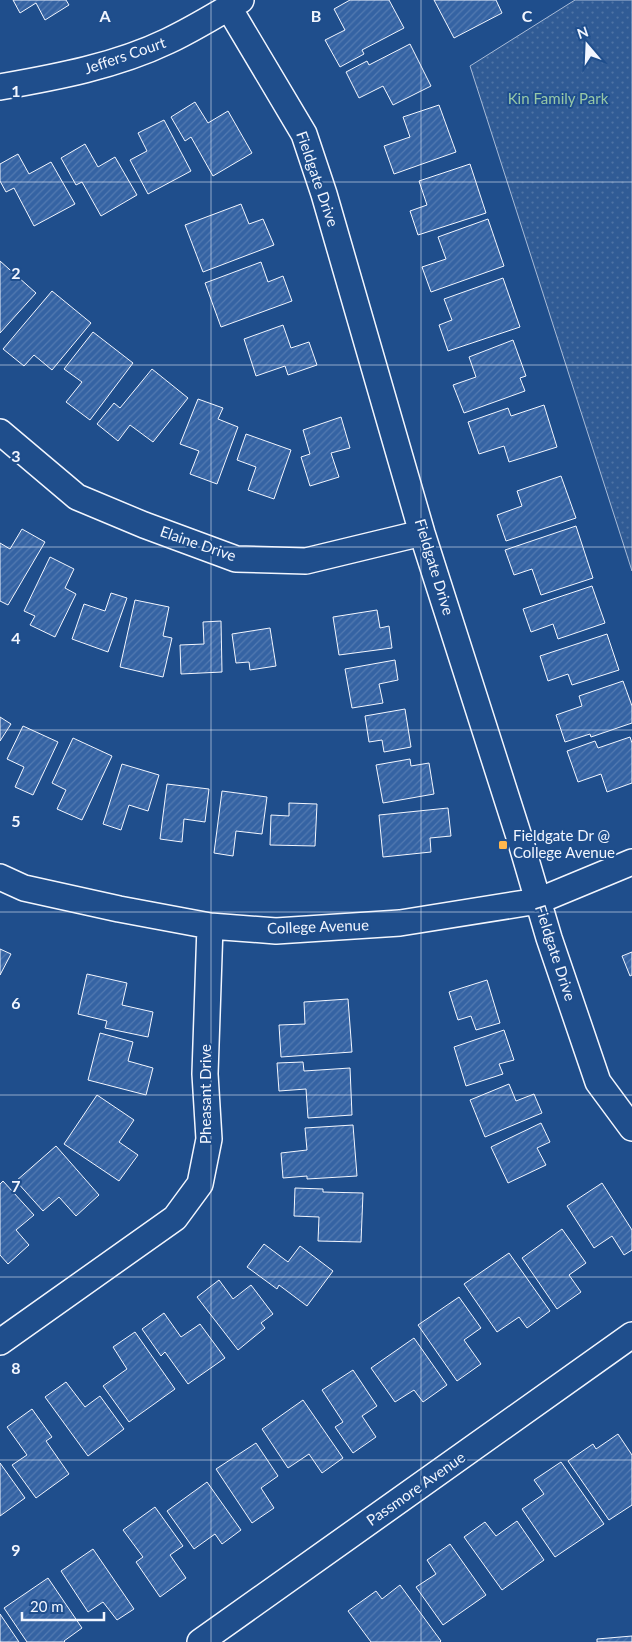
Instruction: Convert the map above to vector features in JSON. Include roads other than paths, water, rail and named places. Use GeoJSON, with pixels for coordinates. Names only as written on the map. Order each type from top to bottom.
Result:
{"type":"FeatureCollection","features":[{"type":"Feature","properties":{"kind":"street","name":"Jeffers Court"},"geometry":{"type":"LineString","coordinates":[[0,87],[68,75],[135,55],[168,41],[235,4]]}},
{"type":"Feature","properties":{"kind":"street","name":"Fieldgate Drive"},"geometry":{"type":"LineString","coordinates":[[235,4],[304,134],[324,194],[422,533],[522,846],[549,938],[598,1082],[632,1128]]}},
{"type":"Feature","properties":{"kind":"street","name":"Elaine Drive"},"geometry":{"type":"LineString","coordinates":[[0,432],[77,497],[144,525],[236,559],[306,561],[422,533]]}},
{"type":"Feature","properties":{"kind":"street","name":"College Avenue"},"geometry":{"type":"LineString","coordinates":[[0,877],[24,888],[210,926],[276,931],[400,923],[538,901],[632,862]]}},
{"type":"Feature","properties":{"kind":"street","name":"Pheasant Drive"},"geometry":{"type":"LineString","coordinates":[[0,1342],[175,1218],[200,1184],[209,1139],[205,1074],[210,926]]}},
{"type":"Feature","properties":{"kind":"street","name":"Passmore Avenue"},"geometry":{"type":"LineString","coordinates":[[200,1642],[632,1335]]}},
{"type":"Feature","properties":{"kind":"place","name":"Fieldgate Dr @ College Avenue"},"geometry":{"type":"Point","coordinates":[503,845]}},
{"type":"Feature","properties":{"kind":"park label","name":"Kin Family Park"},"geometry":{"type":"Point","coordinates":[558,99]}}]}
